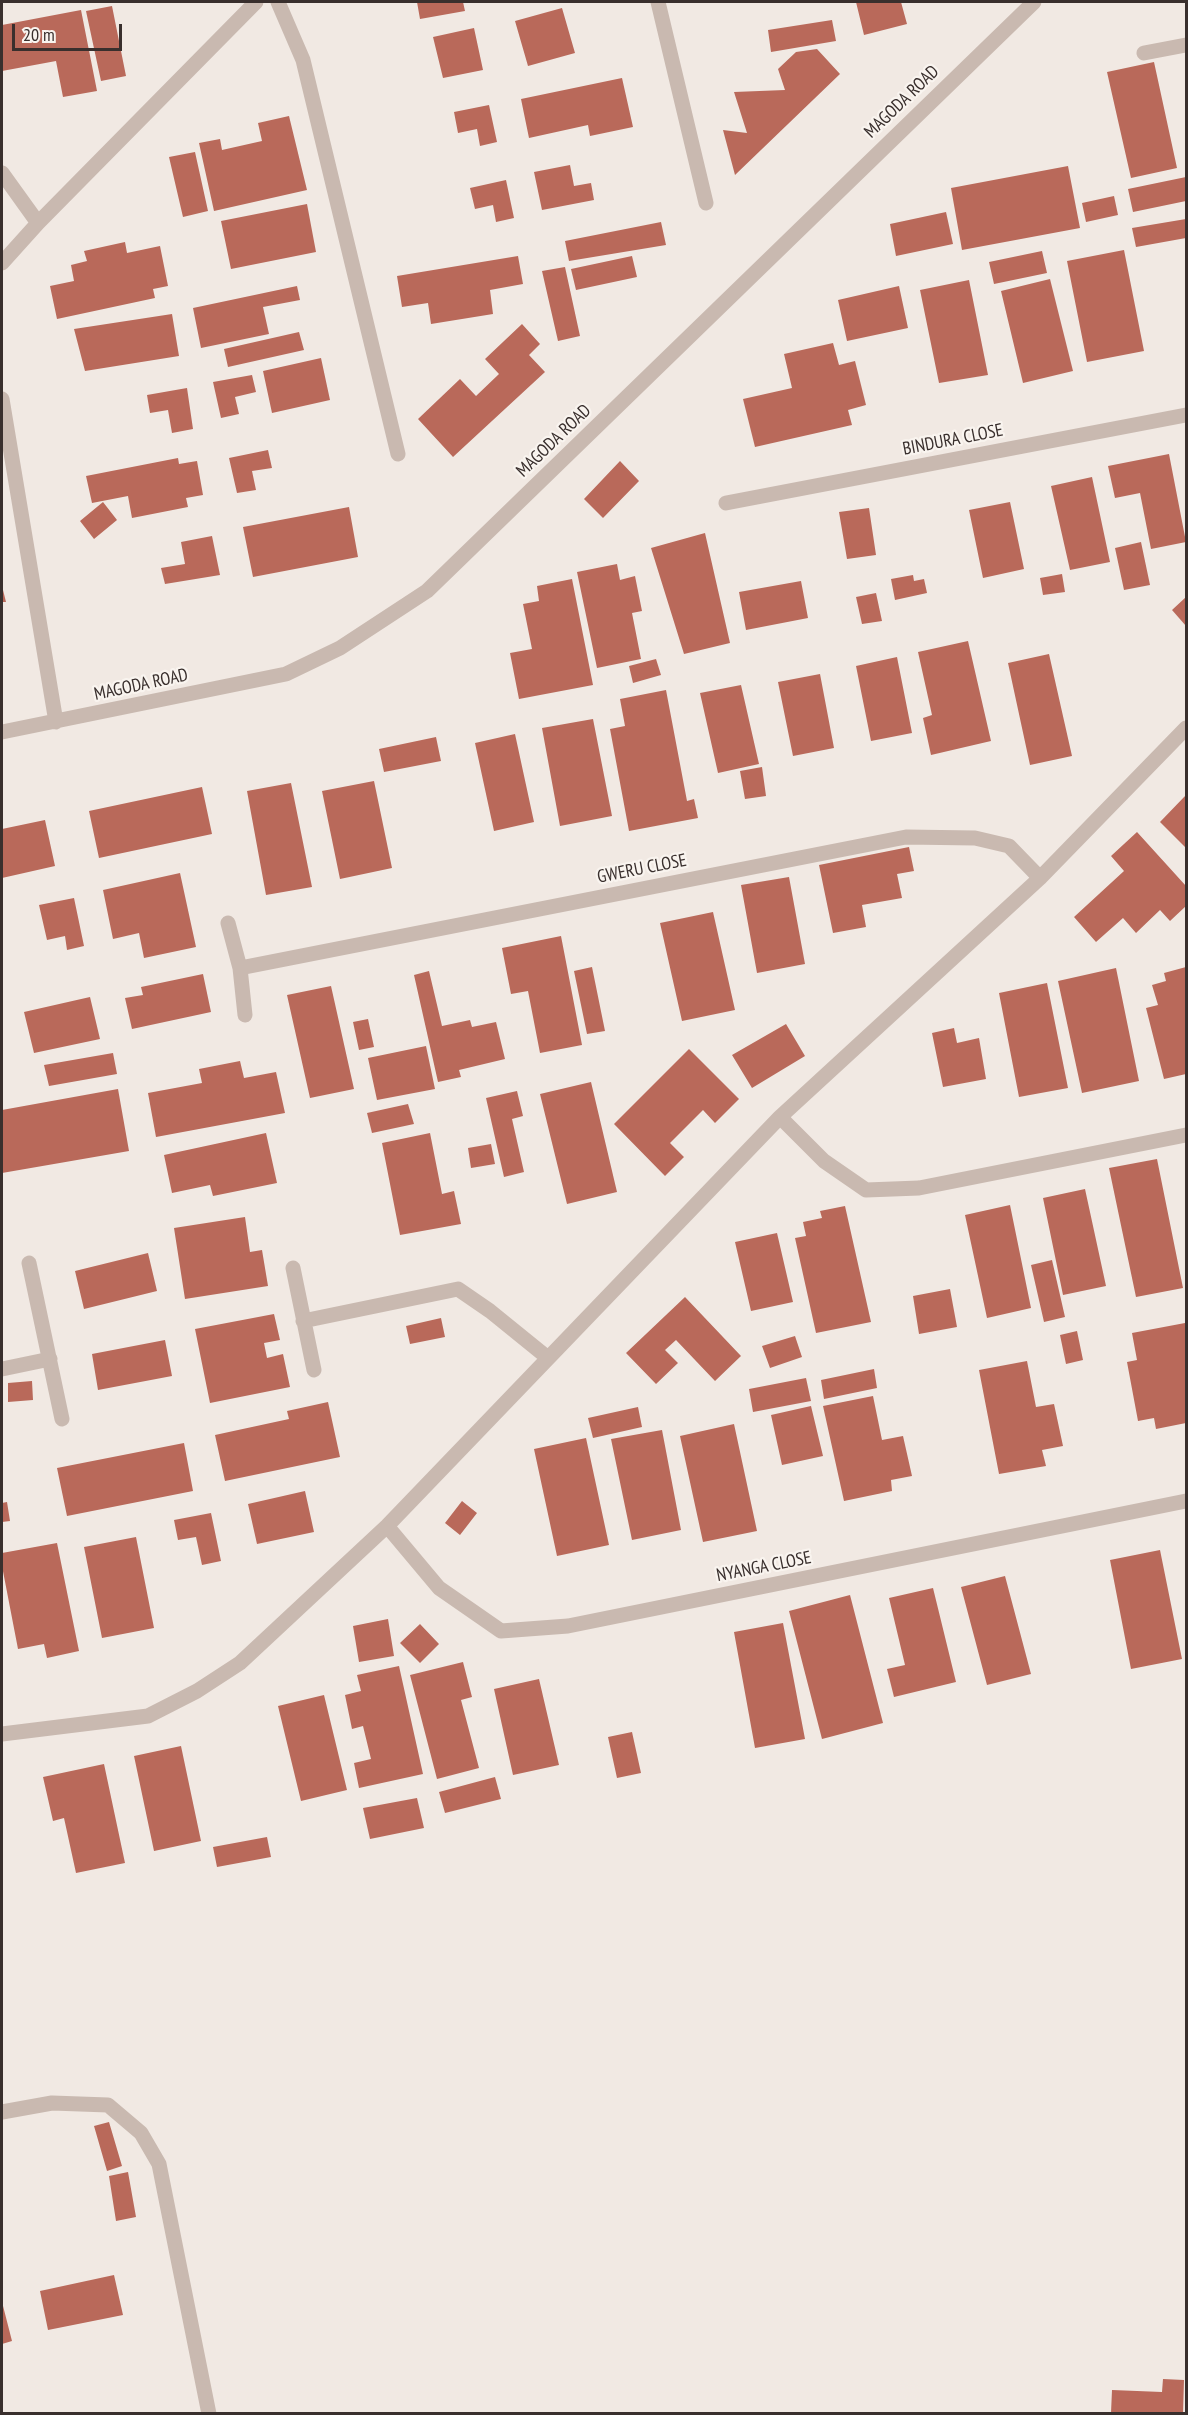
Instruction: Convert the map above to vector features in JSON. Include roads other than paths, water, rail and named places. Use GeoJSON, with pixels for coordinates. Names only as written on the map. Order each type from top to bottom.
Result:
{"type":"FeatureCollection","features":[{"type":"Feature","properties":{"kind":"street"},"geometry":{"type":"LineString","coordinates":[[2,263],[38,223],[256,2]]}},
{"type":"Feature","properties":{"kind":"street"},"geometry":{"type":"LineString","coordinates":[[278,2],[303,60],[398,454]]}},
{"type":"Feature","properties":{"kind":"street"},"geometry":{"type":"LineString","coordinates":[[658,2],[706,203]]}},
{"type":"Feature","properties":{"kind":"street","name":"MAGODA ROAD"},"geometry":{"type":"LineString","coordinates":[[2,732],[286,674],[340,648],[427,591],[1034,2]]}},
{"type":"Feature","properties":{"kind":"street"},"geometry":{"type":"LineString","coordinates":[[1144,53],[1186,45]]}},
{"type":"Feature","properties":{"kind":"street"},"geometry":{"type":"LineString","coordinates":[[2,173],[38,223]]}},
{"type":"Feature","properties":{"kind":"street"},"geometry":{"type":"LineString","coordinates":[[2,399],[56,722]]}},
{"type":"Feature","properties":{"kind":"street","name":"BINDURA CLOSE"},"geometry":{"type":"LineString","coordinates":[[726,503],[1186,415]]}},
{"type":"Feature","properties":{"kind":"street"},"geometry":{"type":"LineString","coordinates":[[2,1734],[148,1716],[196,1691],[240,1663],[387,1526],[780,1117],[1040,878],[1186,728]]}},
{"type":"Feature","properties":{"kind":"street","name":"GWERU CLOSE"},"geometry":{"type":"LineString","coordinates":[[240,968],[906,837],[975,838],[1009,846],[1040,878]]}},
{"type":"Feature","properties":{"kind":"street"},"geometry":{"type":"LineString","coordinates":[[228,923],[240,968],[245,1015]]}},
{"type":"Feature","properties":{"kind":"street"},"geometry":{"type":"LineString","coordinates":[[780,1117],[824,1161],[866,1190],[919,1188],[1186,1136]]}},
{"type":"Feature","properties":{"kind":"street"},"geometry":{"type":"LineString","coordinates":[[29,1263],[62,1419]]}},
{"type":"Feature","properties":{"kind":"street"},"geometry":{"type":"LineString","coordinates":[[293,1268],[314,1371]]}},
{"type":"Feature","properties":{"kind":"street"},"geometry":{"type":"LineString","coordinates":[[303,1321],[458,1289],[490,1311],[548,1358]]}},
{"type":"Feature","properties":{"kind":"street"},"geometry":{"type":"LineString","coordinates":[[2,1369],[50,1359]]}},
{"type":"Feature","properties":{"kind":"street","name":"NYANGA CLOSE"},"geometry":{"type":"LineString","coordinates":[[387,1526],[439,1588],[501,1631],[568,1626],[1186,1501]]}},
{"type":"Feature","properties":{"kind":"street"},"geometry":{"type":"LineString","coordinates":[[2,2112],[52,2103],[108,2105],[141,2133],[159,2164],[209,2414]]}}]}
